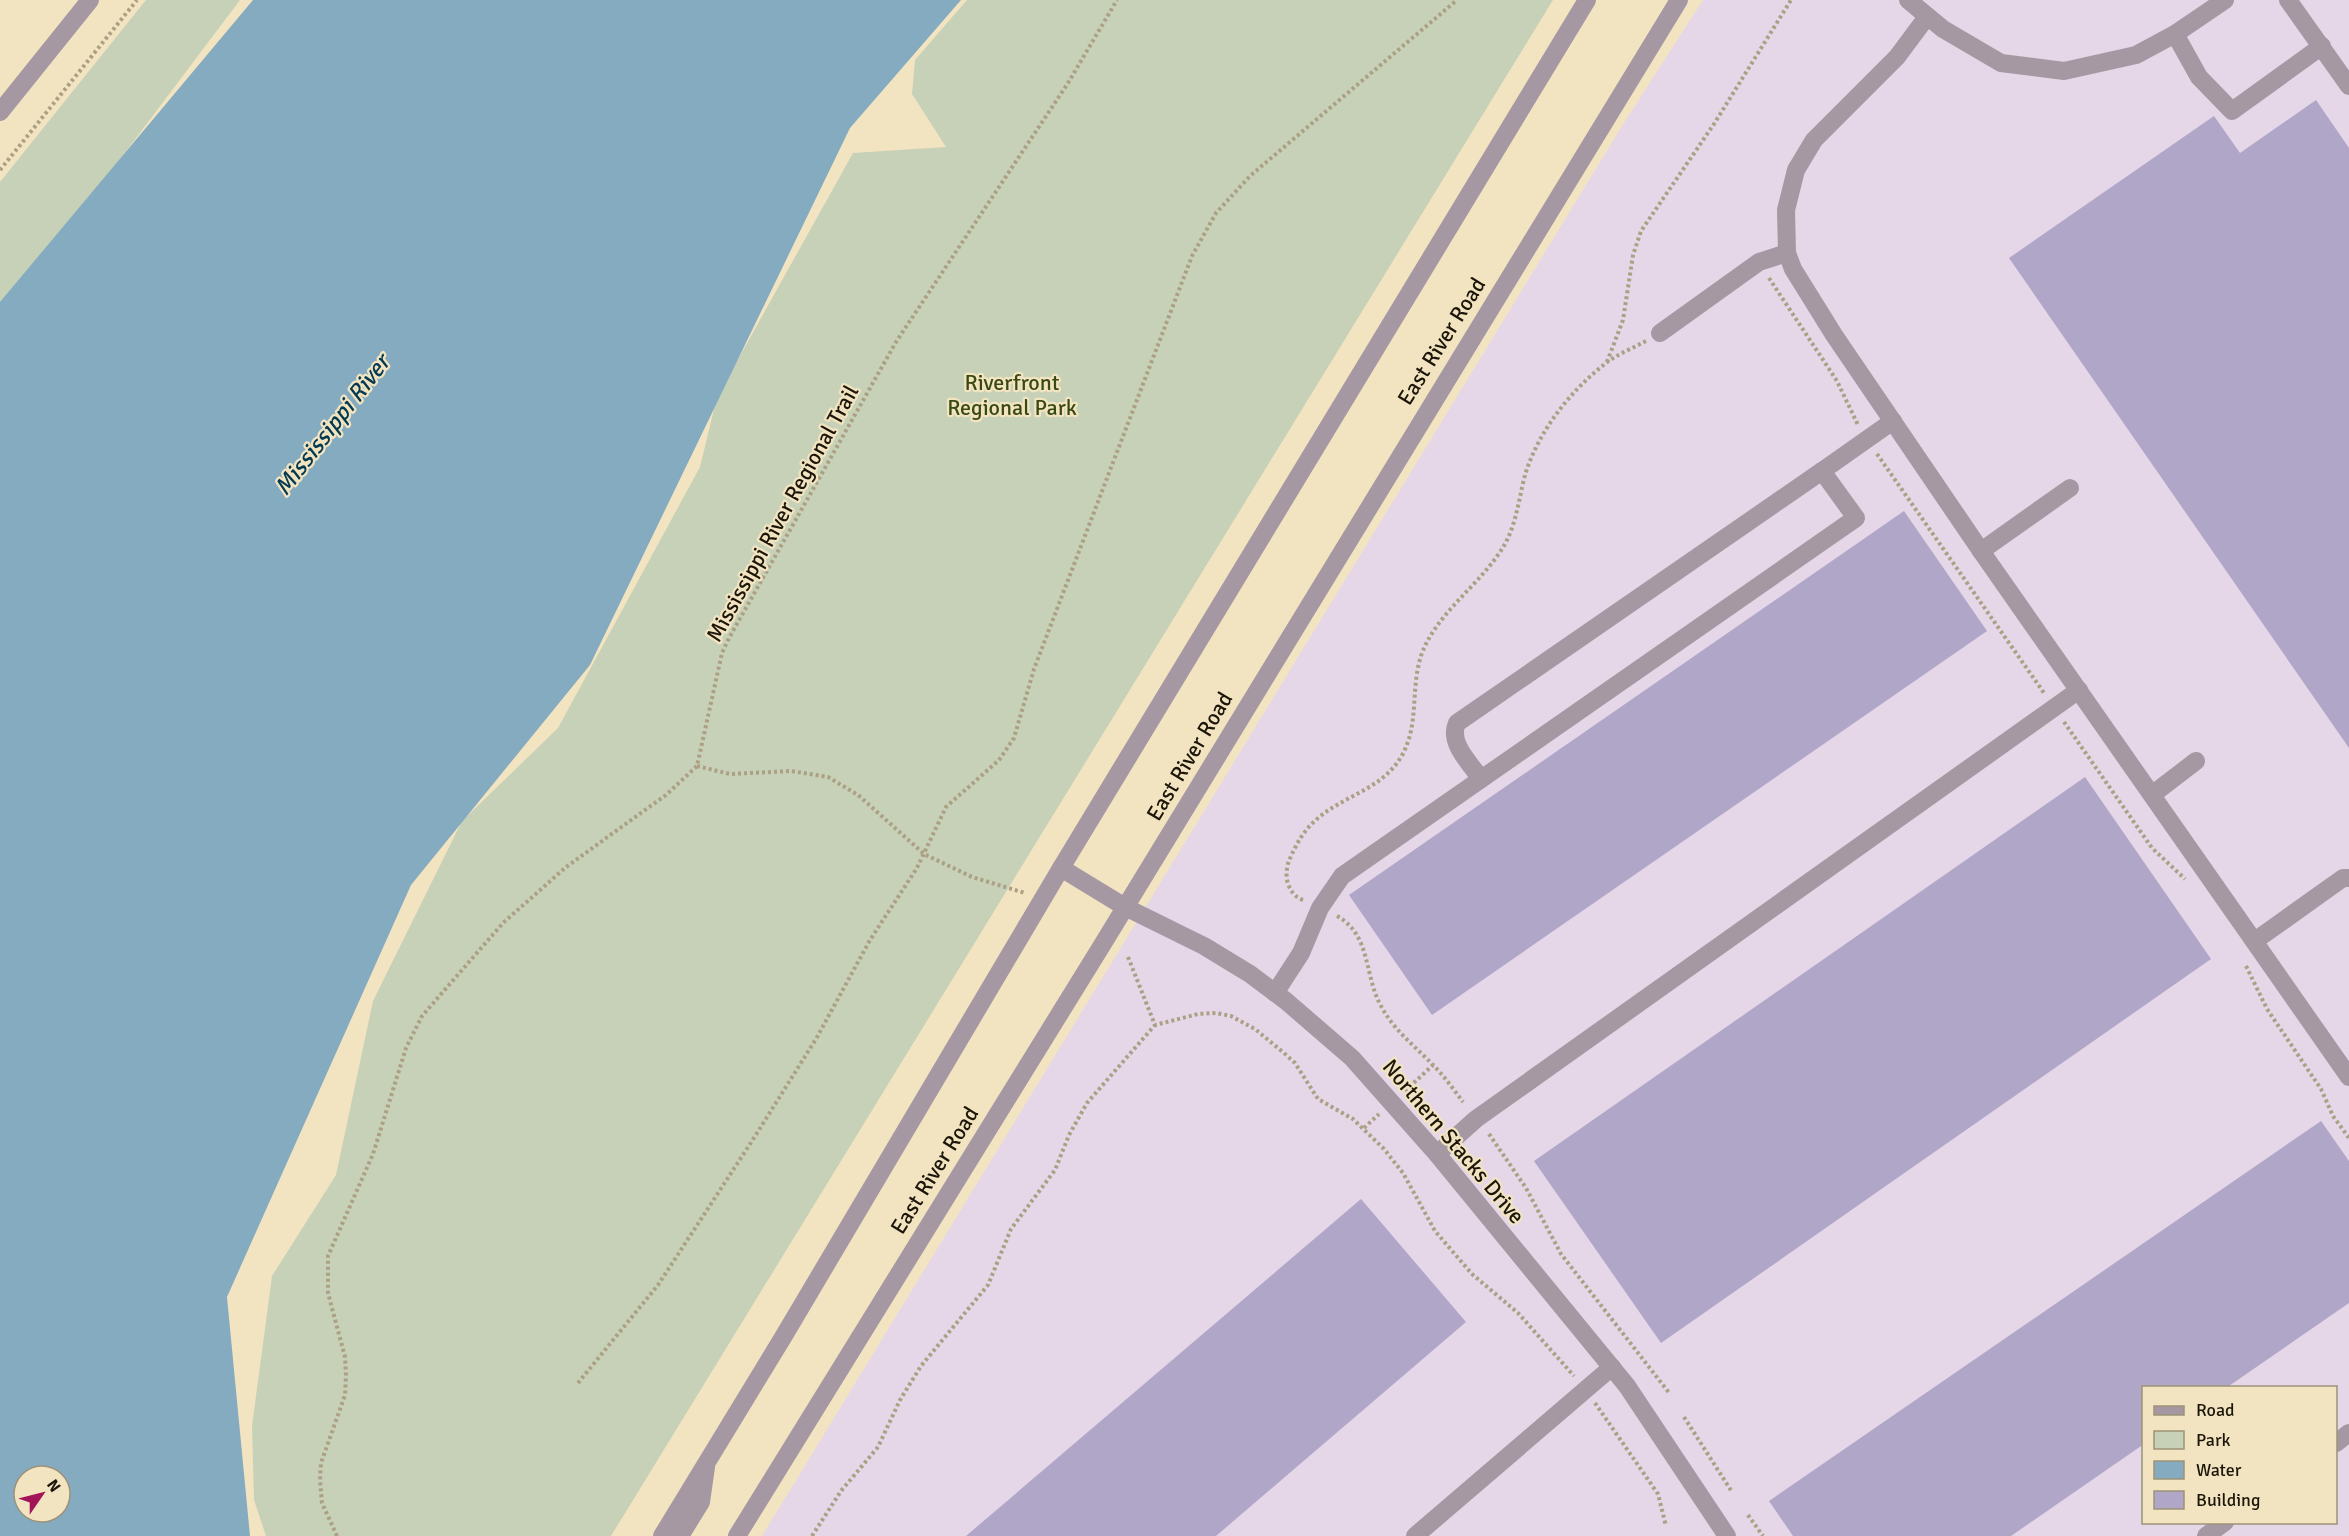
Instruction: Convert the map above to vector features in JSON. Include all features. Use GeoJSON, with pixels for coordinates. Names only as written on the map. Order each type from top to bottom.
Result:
{"type":"FeatureCollection","features":[{"type":"Feature","properties":{"kind":"street"},"geometry":{"type":"LineString","coordinates":[[0,112],[90,0]]}},
{"type":"Feature","properties":{"kind":"street","name":"East River Road"},"geometry":{"type":"LineString","coordinates":[[662,1536],[785,1334],[1061,868],[1587,0]]}},
{"type":"Feature","properties":{"kind":"street","name":"East River Road"},"geometry":{"type":"LineString","coordinates":[[737,1536],[1125,907],[1679,0]]}},
{"type":"Feature","properties":{"kind":"street"},"geometry":{"type":"LineString","coordinates":[[1908,0],[1926,18],[2001,63],[2064,70],[2136,55],[2175,34],[2224,0]]}},
{"type":"Feature","properties":{"kind":"street"},"geometry":{"type":"LineString","coordinates":[[2288,0],[2349,86]]}},
{"type":"Feature","properties":{"kind":"street"},"geometry":{"type":"LineString","coordinates":[[1926,18],[1897,57],[1814,140],[1796,170],[1786,210],[1787,252],[1792,269],[1834,335],[1981,551],[2256,940],[2349,1077]]}},
{"type":"Feature","properties":{"kind":"street"},"geometry":{"type":"LineString","coordinates":[[2175,34],[2199,77],[2232,111],[2322,46]]}},
{"type":"Feature","properties":{"kind":"street"},"geometry":{"type":"LineString","coordinates":[[1660,333],[1758,262],[1787,252]]}},
{"type":"Feature","properties":{"kind":"street"},"geometry":{"type":"LineString","coordinates":[[1481,779],[1455,741],[1453,731],[1457,723],[1893,421]]}},
{"type":"Feature","properties":{"kind":"street"},"geometry":{"type":"LineString","coordinates":[[1275,993],[1301,953],[1320,908],[1342,876],[1856,518],[1822,471]]}},
{"type":"Feature","properties":{"kind":"street"},"geometry":{"type":"LineString","coordinates":[[1981,551],[2070,488]]}},
{"type":"Feature","properties":{"kind":"street"},"geometry":{"type":"LineString","coordinates":[[1437,1154],[1476,1119],[2079,690]]}},
{"type":"Feature","properties":{"kind":"street"},"geometry":{"type":"LineString","coordinates":[[2153,794],[2196,761]]}},
{"type":"Feature","properties":{"kind":"street","name":"Northern Stacks Drive"},"geometry":{"type":"LineString","coordinates":[[1061,868],[1125,907],[1204,946],[1275,993],[1352,1058],[1437,1154],[1612,1367],[1726,1536]]}},
{"type":"Feature","properties":{"kind":"street"},"geometry":{"type":"LineString","coordinates":[[2256,940],[2343,878],[2349,878]]}},
{"type":"Feature","properties":{"kind":"street"},"geometry":{"type":"LineString","coordinates":[[1415,1536],[1612,1367]]}},
{"type":"Feature","properties":{"kind":"street"},"geometry":{"type":"LineString","coordinates":[[2337,1442],[2349,1433]]}},
{"type":"Feature","properties":{"kind":"street"},"geometry":{"type":"LineString","coordinates":[[680,1536],[701,1502],[708,1459]]}},
{"type":"Feature","properties":{"kind":"street"},"geometry":{"type":"LineString","coordinates":[[2206,1536],[2222,1524]]}},
{"type":"Feature","properties":{"kind":"path"},"geometry":{"type":"LineString","coordinates":[[0,170],[137,0]]}},
{"type":"Feature","properties":{"kind":"path","name":"Mississippi River Regional Trail"},"geometry":{"type":"LineString","coordinates":[[697,766],[722,653],[729,638],[891,350],[1068,83],[1117,0]]}},
{"type":"Feature","properties":{"kind":"path"},"geometry":{"type":"LineString","coordinates":[[578,1383],[658,1285],[816,1039],[870,940],[924,854],[946,807],[999,760],[1014,738],[1034,669],[1192,256],[1216,213],[1250,176],[1457,0]]}},
{"type":"Feature","properties":{"kind":"path"},"geometry":{"type":"LineString","coordinates":[[1606,362],[1623,320],[1633,255],[1641,231],[1714,124],[1791,0]]}},
{"type":"Feature","properties":{"kind":"path"},"geometry":{"type":"LineString","coordinates":[[1308,902],[1293,894],[1287,878],[1286,868],[1299,840],[1314,819],[1374,783],[1402,756],[1412,731],[1418,669],[1424,648],[1440,623],[1505,543],[1516,519],[1525,476],[1542,436],[1562,407],[1606,362],[1660,333]]}},
{"type":"Feature","properties":{"kind":"path"},"geometry":{"type":"LineString","coordinates":[[337,1536],[322,1503],[320,1480],[321,1462],[345,1395],[346,1376],[345,1357],[328,1293],[328,1256],[369,1165],[397,1073],[413,1032],[439,994],[531,896],[574,861],[666,795],[697,766],[730,774],[791,771],[828,777],[858,795],[924,854],[964,873],[1026,894]]}},
{"type":"Feature","properties":{"kind":"path"},"geometry":{"type":"LineString","coordinates":[[1328,911],[1345,921],[1356,932],[1363,946],[1380,1005],[1398,1031],[1433,1065],[1463,1102]]}},
{"type":"Feature","properties":{"kind":"path"},"geometry":{"type":"LineString","coordinates":[[1128,957],[1155,1025]]}},
{"type":"Feature","properties":{"kind":"path"},"geometry":{"type":"LineString","coordinates":[[812,1536],[841,1491],[878,1447],[900,1400],[921,1366],[988,1285],[1011,1229],[1055,1170],[1069,1135],[1087,1103],[1155,1025],[1180,1017],[1216,1013],[1244,1022],[1295,1063],[1318,1099],[1364,1128],[1403,1173],[1435,1231],[1472,1274],[1518,1313],[1586,1390],[1658,1494],[1666,1526]]}},
{"type":"Feature","properties":{"kind":"path"},"geometry":{"type":"LineString","coordinates":[[1407,1090],[1433,1065]]}},
{"type":"Feature","properties":{"kind":"path"},"geometry":{"type":"LineString","coordinates":[[1364,1128],[1372,1120]]}},
{"type":"Feature","properties":{"kind":"path"},"geometry":{"type":"LineString","coordinates":[[1489,1134],[1526,1188],[1565,1260],[1670,1394]]}},
{"type":"Feature","properties":{"kind":"path"},"geometry":{"type":"LineString","coordinates":[[1684,1417],[1732,1492]]}},
{"type":"Feature","properties":{"kind":"path"},"geometry":{"type":"LineString","coordinates":[[1748,1515],[1763,1536]]}},
{"type":"Feature","properties":{"kind":"shaded area"},"geometry":{"type":"Polygon","coordinates":[[[1703,0],[2349,0],[2349,1536],[762,1536],[1622,126],[1703,0]]]}},
{"type":"Feature","properties":{"kind":"green space"},"geometry":{"type":"Polygon","coordinates":[[[146,0],[240,0],[8,308],[0,314],[0,182],[146,0]]]}},
{"type":"Feature","properties":{"kind":"green space","name":"Riverfront Regional Park"},"geometry":{"type":"Polygon","coordinates":[[[967,0],[1553,0],[611,1536],[266,1536],[254,1500],[252,1426],[272,1276],[336,1175],[373,1001],[462,821],[558,728],[700,467],[717,397],[853,153],[946,147],[912,94],[915,60],[967,0]]]}},
{"type":"Feature","properties":{"kind":"water","name":"Mississippi River"},"geometry":{"type":"Polygon","coordinates":[[[253,0],[961,0],[850,128],[590,665],[411,885],[227,1297],[250,1536],[0,1536],[0,302],[253,0]]]}},
{"type":"Feature","properties":{"kind":"building"},"geometry":{"type":"Polygon","coordinates":[[[2316,100],[2349,148],[2349,748],[2009,258],[2214,116],[2240,153],[2316,100]]]}},
{"type":"Feature","properties":{"kind":"building"},"geometry":{"type":"Polygon","coordinates":[[[1904,511],[1987,631],[1432,1015],[1349,895],[1904,511]]]}},
{"type":"Feature","properties":{"kind":"building"},"geometry":{"type":"Polygon","coordinates":[[[2085,777],[2211,959],[1661,1343],[1534,1161],[2085,777]]]}},
{"type":"Feature","properties":{"kind":"building"},"geometry":{"type":"Polygon","coordinates":[[[2321,1121],[2349,1161],[2349,1303],[2229,1386],[2142,1386],[2142,1445],[2011,1536],[1793,1536],[1769,1501],[2321,1121]]]}},
{"type":"Feature","properties":{"kind":"building"},"geometry":{"type":"Polygon","coordinates":[[[1361,1199],[1466,1322],[1216,1536],[966,1536],[1361,1199]]]}}]}
